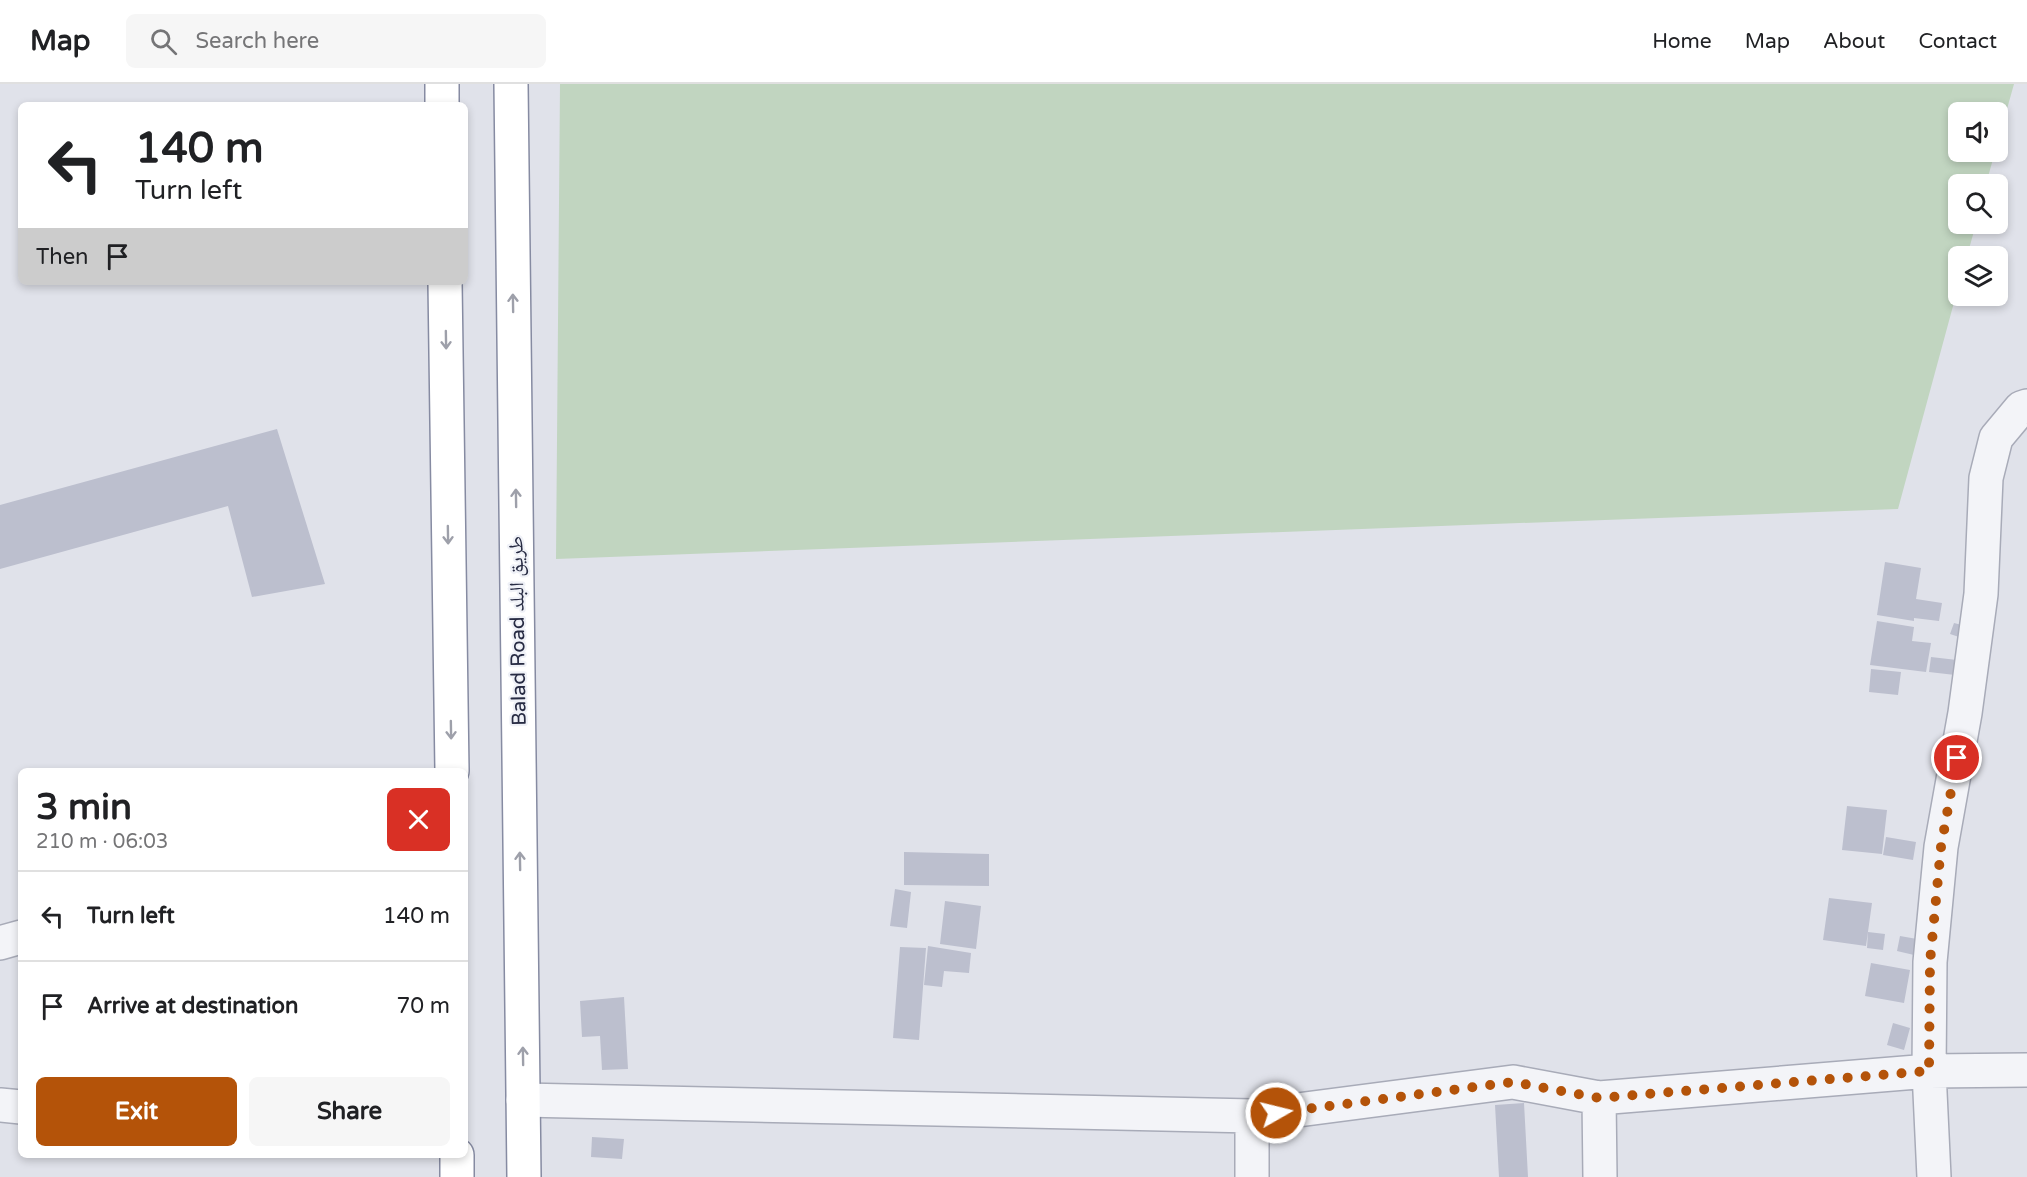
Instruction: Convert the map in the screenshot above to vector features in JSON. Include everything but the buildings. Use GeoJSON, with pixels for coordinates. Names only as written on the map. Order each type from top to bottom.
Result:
{"type":"FeatureCollection","features":[{"type":"Feature","properties":{"kind":"highway"},"geometry":{"type":"LineString","coordinates":[[442,84],[442,102]]}},
{"type":"Feature","properties":{"kind":"highway","name":"Balad Road طريق البلد"},"geometry":{"type":"LineString","coordinates":[[511,84],[524,1177]]}},
{"type":"Feature","properties":{"kind":"highway"},"geometry":{"type":"LineString","coordinates":[[445,285],[452,768]]}},
{"type":"Feature","properties":{"kind":"highway"},"geometry":{"type":"LineString","coordinates":[[457,1158],[457,1177]]}},
{"type":"Feature","properties":{"kind":"street"},"geometry":{"type":"LineString","coordinates":[[1934,1177],[1929,1071],[1930,962],[1941,847],[1965,713],[1981,594],[1986,478],[1996,438],[2021,408],[2027,406]]}},
{"type":"Feature","properties":{"kind":"street"},"geometry":{"type":"LineString","coordinates":[[0,943],[18,938]]}},
{"type":"Feature","properties":{"kind":"street"},"geometry":{"type":"LineString","coordinates":[[523,1100],[1252,1116],[1513,1082],[1599,1098],[1929,1071],[2027,1070]]}},
{"type":"Feature","properties":{"kind":"street"},"geometry":{"type":"LineString","coordinates":[[1599,1098],[1600,1177]]}},
{"type":"Feature","properties":{"kind":"street"},"geometry":{"type":"LineString","coordinates":[[0,1105],[18,1107]]}},
{"type":"Feature","properties":{"kind":"street"},"geometry":{"type":"LineString","coordinates":[[1252,1116],[1252,1177]]}},
{"type":"Feature","properties":{"kind":"green space"},"geometry":{"type":"Polygon","coordinates":[[[560,84],[2014,84],[2008,105],[2008,102],[1948,102],[1948,162],[1992,162],[1989,174],[1948,174],[1948,234],[1973,234],[1970,246],[1948,246],[1948,306],[1953,306],[1898,509],[556,559],[560,84]]]}},
{"type":"Feature","properties":{"kind":"route"},"geometry":{"type":"LineString","coordinates":[[1276,1113],[1513,1082],[1599,1098],[1929,1071],[1930,962],[1941,847],[1957,758]]}}]}
